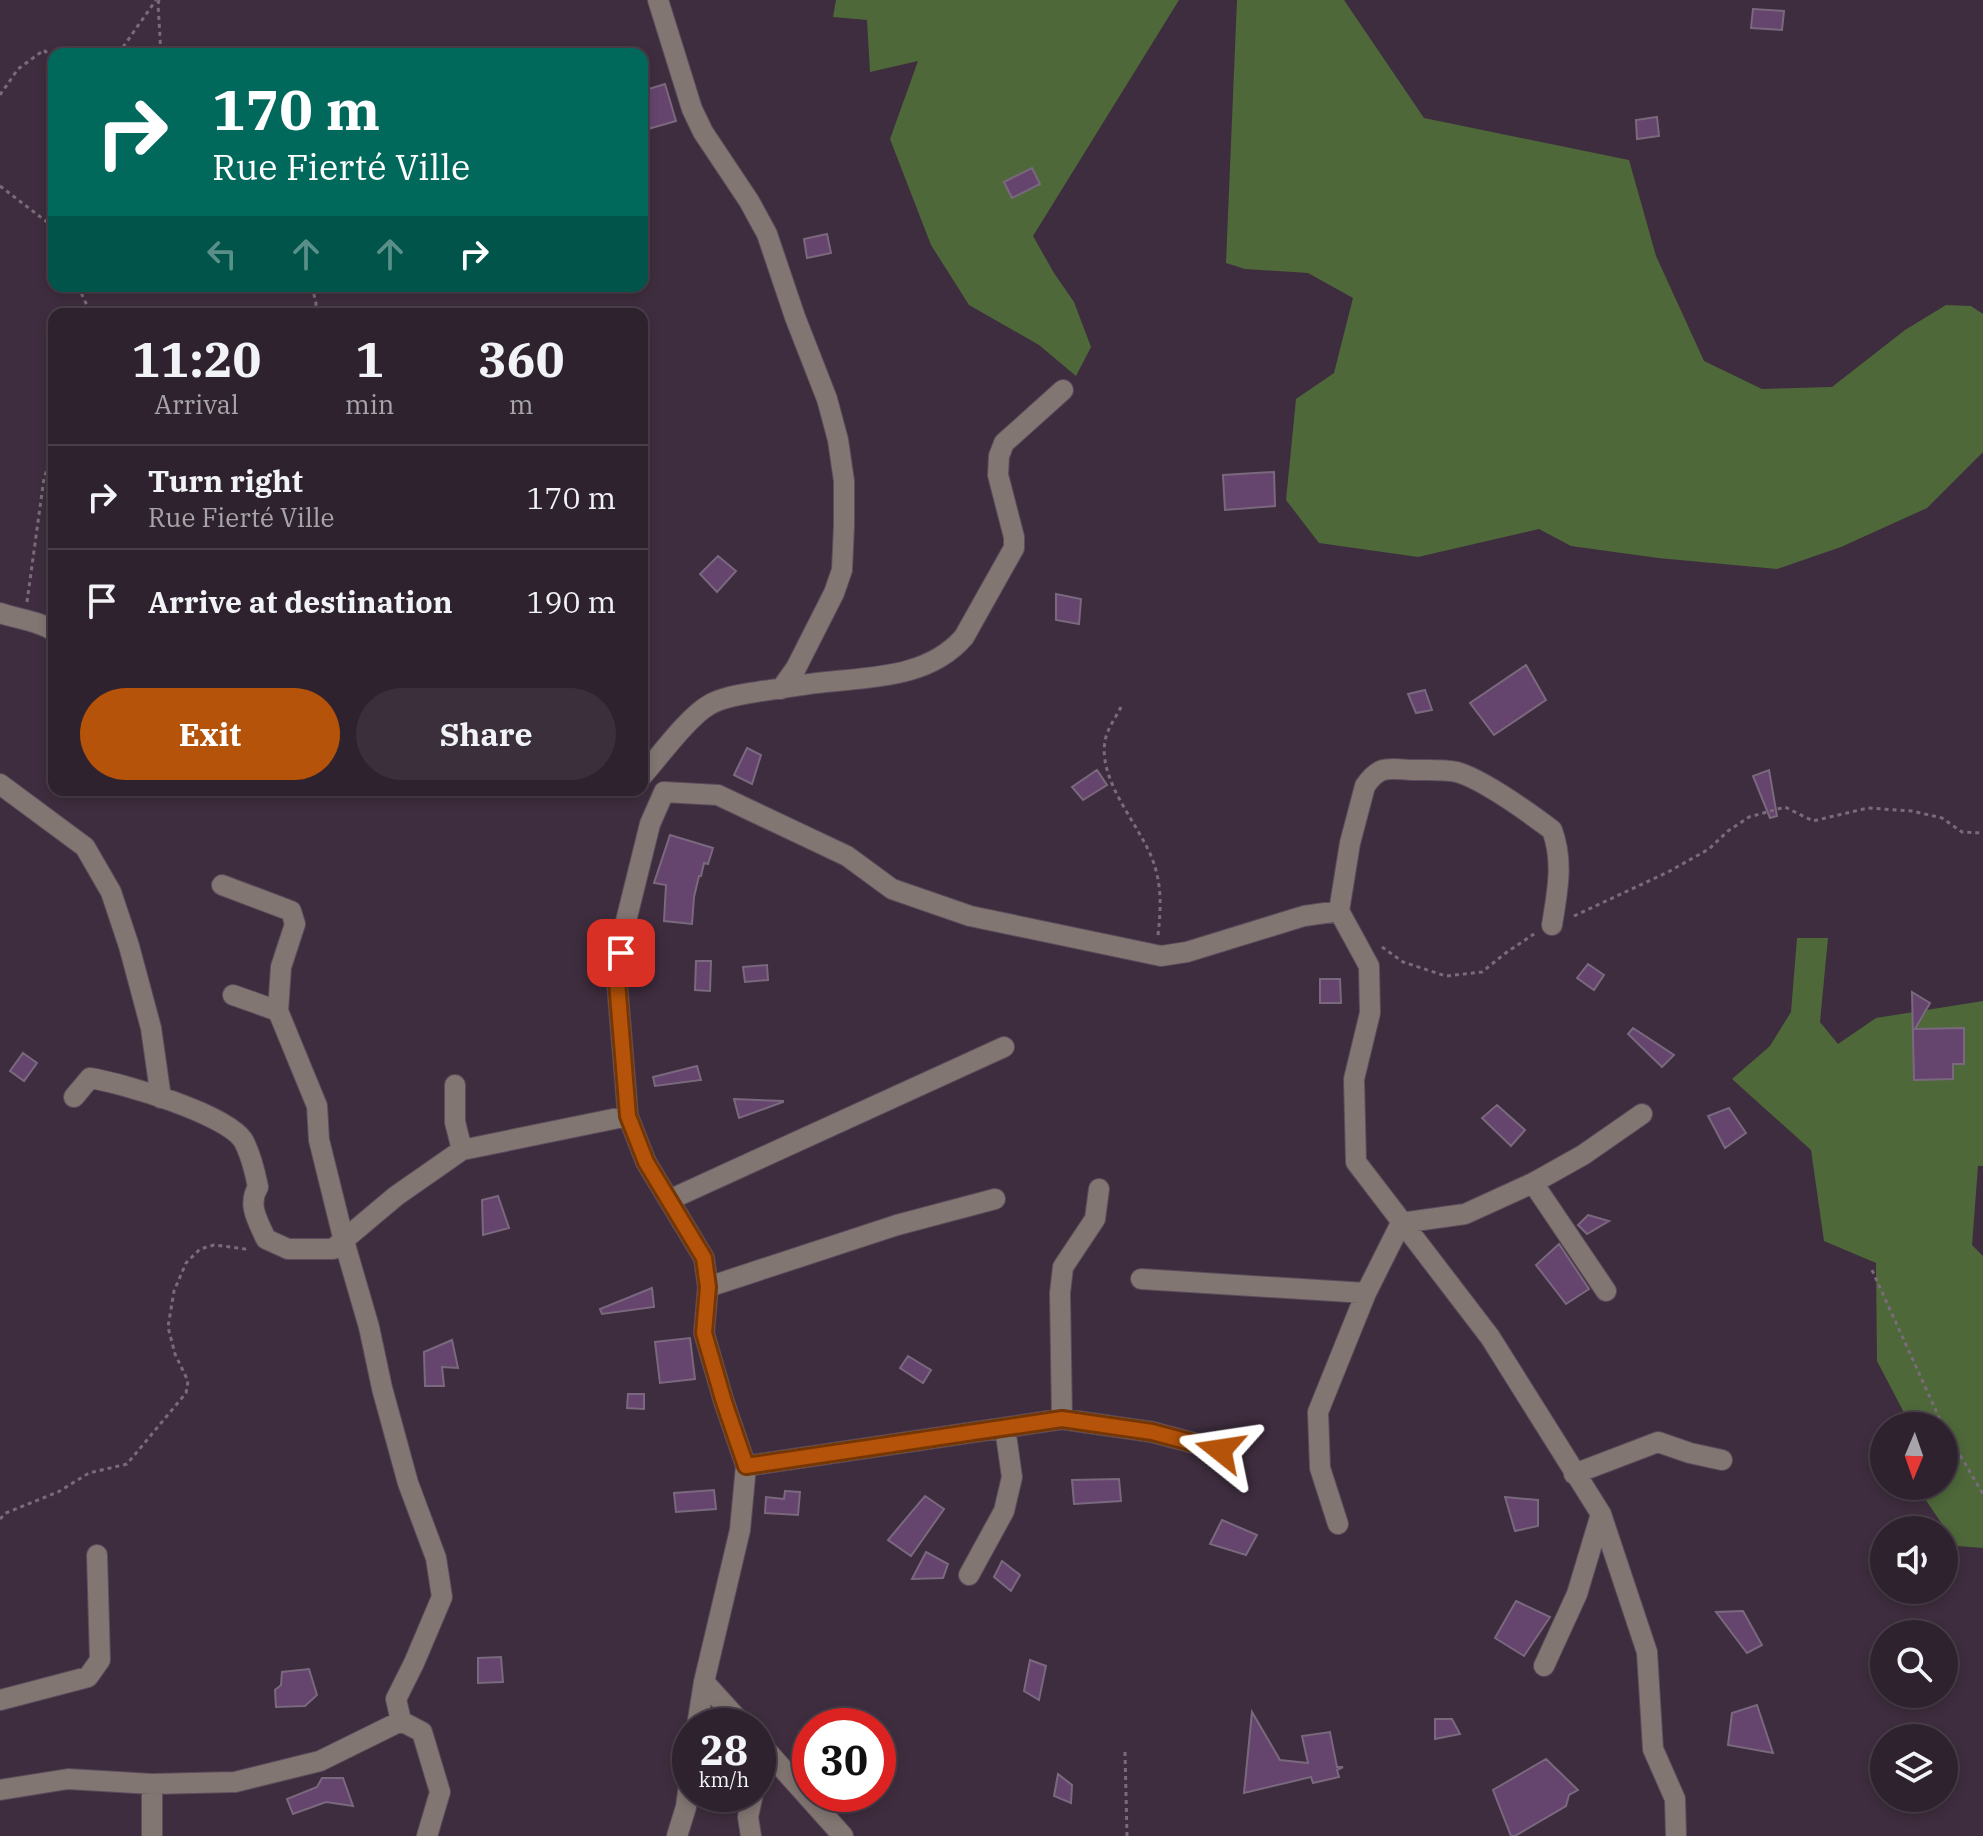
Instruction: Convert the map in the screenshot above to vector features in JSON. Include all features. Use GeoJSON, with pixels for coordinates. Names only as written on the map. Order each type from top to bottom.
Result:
{"type":"FeatureCollection","features":[{"type":"Feature","properties":{"kind":"street"},"geometry":{"type":"LineString","coordinates":[[658,0],[692,109],[703,132],[767,234],[827,399],[838,440],[844,481],[842,570],[834,593],[781,689]]}},
{"type":"Feature","properties":{"kind":"street"},"geometry":{"type":"LineString","coordinates":[[648,771],[699,712],[712,703],[745,694],[888,676],[920,667],[953,650],[964,637],[1014,548],[998,475],[999,456],[1004,443],[1063,390]]}},
{"type":"Feature","properties":{"kind":"street"},"geometry":{"type":"LineString","coordinates":[[0,613],[48,627]]}},
{"type":"Feature","properties":{"kind":"street"},"geometry":{"type":"LineString","coordinates":[[1552,925],[1559,861],[1552,830],[1473,778],[1454,771],[1388,769],[1377,772],[1370,779],[1365,786],[1350,843],[1339,911],[1369,966],[1370,1013],[1354,1079],[1356,1162],[1490,1337],[1601,1514],[1647,1652],[1653,1749],[1675,1799],[1676,1836]]}},
{"type":"Feature","properties":{"kind":"street"},"geometry":{"type":"LineString","coordinates":[[648,782],[664,792],[718,795],[847,856],[892,889],[970,916],[1161,956],[1187,952],[1304,916],[1339,911]]}},
{"type":"Feature","properties":{"kind":"street"},"geometry":{"type":"LineString","coordinates":[[0,784],[85,847],[111,892],[151,1028],[161,1098]]}},
{"type":"Feature","properties":{"kind":"street"},"geometry":{"type":"LineString","coordinates":[[664,792],[650,824],[625,925],[617,982],[628,1116],[646,1162],[704,1258],[708,1287],[704,1333],[746,1466],[740,1530],[700,1708]]}},
{"type":"Feature","properties":{"kind":"street"},"geometry":{"type":"LineString","coordinates":[[222,885],[291,911],[295,924],[281,967],[278,1011],[317,1106],[319,1140],[369,1327],[382,1388],[408,1483],[436,1558],[442,1597],[396,1699],[401,1721],[422,1732],[440,1792],[427,1836]]}},
{"type":"Feature","properties":{"kind":"street"},"geometry":{"type":"LineString","coordinates":[[233,995],[278,1011]]}},
{"type":"Feature","properties":{"kind":"street"},"geometry":{"type":"LineString","coordinates":[[669,1200],[1004,1047]]}},
{"type":"Feature","properties":{"kind":"street"},"geometry":{"type":"LineString","coordinates":[[74,1097],[90,1078],[108,1080],[189,1107],[221,1123],[242,1138],[254,1167],[258,1187],[252,1197],[253,1212],[266,1239],[288,1249],[313,1250],[333,1249],[396,1196],[462,1150],[628,1116]]}},
{"type":"Feature","properties":{"kind":"street"},"geometry":{"type":"LineString","coordinates":[[455,1085],[455,1122],[462,1150]]}},
{"type":"Feature","properties":{"kind":"street"},"geometry":{"type":"LineString","coordinates":[[1401,1223],[1465,1214],[1533,1183],[1583,1155],[1642,1114]]}},
{"type":"Feature","properties":{"kind":"street"},"geometry":{"type":"LineString","coordinates":[[1533,1183],[1606,1291]]}},
{"type":"Feature","properties":{"kind":"street"},"geometry":{"type":"LineString","coordinates":[[1062,1419],[1060,1293],[1063,1267],[1095,1219],[1099,1189]]}},
{"type":"Feature","properties":{"kind":"street"},"geometry":{"type":"LineString","coordinates":[[708,1287],[897,1225],[995,1199]]}},
{"type":"Feature","properties":{"kind":"street"},"geometry":{"type":"LineString","coordinates":[[1338,1524],[1320,1468],[1318,1412],[1366,1293],[1401,1223]]}},
{"type":"Feature","properties":{"kind":"street"},"geometry":{"type":"LineString","coordinates":[[1141,1279],[1366,1293]]}},
{"type":"Feature","properties":{"kind":"street"},"geometry":{"type":"LineString","coordinates":[[746,1466],[1062,1419],[1152,1432],[1220,1450]]}},
{"type":"Feature","properties":{"kind":"street"},"geometry":{"type":"LineString","coordinates":[[969,1575],[1004,1511],[1012,1477],[1005,1428]]}},
{"type":"Feature","properties":{"kind":"street"},"geometry":{"type":"LineString","coordinates":[[1574,1474],[1658,1442],[1722,1460]]}},
{"type":"Feature","properties":{"kind":"street"},"geometry":{"type":"LineString","coordinates":[[1544,1666],[1577,1594],[1601,1514]]}},
{"type":"Feature","properties":{"kind":"street"},"geometry":{"type":"LineString","coordinates":[[0,1700],[88,1677],[94,1669],[100,1660],[97,1555]]}},
{"type":"Feature","properties":{"kind":"street"},"geometry":{"type":"LineString","coordinates":[[704,1682],[728,1708]]}},
{"type":"Feature","properties":{"kind":"street"},"geometry":{"type":"LineString","coordinates":[[0,1790],[68,1779],[152,1784],[235,1782],[320,1761],[401,1721]]}},
{"type":"Feature","properties":{"kind":"street"},"geometry":{"type":"LineString","coordinates":[[776,1761],[843,1836]]}},
{"type":"Feature","properties":{"kind":"street"},"geometry":{"type":"LineString","coordinates":[[152,1784],[152,1836]]}},
{"type":"Feature","properties":{"kind":"street"},"geometry":{"type":"LineString","coordinates":[[677,1836],[684,1812]]}},
{"type":"Feature","properties":{"kind":"street"},"geometry":{"type":"LineString","coordinates":[[749,1812],[751,1836]]}},
{"type":"Feature","properties":{"kind":"path"},"geometry":{"type":"LineString","coordinates":[[122,48],[158,0]]}},
{"type":"Feature","properties":{"kind":"path"},"geometry":{"type":"LineString","coordinates":[[158,0],[161,48]]}},
{"type":"Feature","properties":{"kind":"path"},"geometry":{"type":"LineString","coordinates":[[0,95],[18,69],[44,50],[48,54]]}},
{"type":"Feature","properties":{"kind":"path"},"geometry":{"type":"LineString","coordinates":[[0,186],[48,224]]}},
{"type":"Feature","properties":{"kind":"path"},"geometry":{"type":"LineString","coordinates":[[24,621],[48,467]]}},
{"type":"Feature","properties":{"kind":"path"},"geometry":{"type":"LineString","coordinates":[[1121,707],[1105,739],[1105,761],[1129,818],[1152,859],[1161,907],[1157,945],[1161,956]]}},
{"type":"Feature","properties":{"kind":"path"},"geometry":{"type":"LineString","coordinates":[[1382,947],[1403,962],[1446,976],[1482,972],[1537,932],[1668,872],[1709,849],[1749,817],[1785,807],[1813,821],[1868,808],[1912,811],[1942,818],[1962,832],[1983,833]]}},
{"type":"Feature","properties":{"kind":"path"},"geometry":{"type":"LineString","coordinates":[[0,1519],[6,1513],[58,1492],[89,1473],[127,1464],[186,1393],[188,1381],[175,1354],[168,1327],[174,1291],[186,1263],[200,1249],[214,1245],[245,1249],[266,1239]]}},
{"type":"Feature","properties":{"kind":"path"},"geometry":{"type":"LineString","coordinates":[[1872,1270],[1936,1412]]}},
{"type":"Feature","properties":{"kind":"path"},"geometry":{"type":"LineString","coordinates":[[1958,1452],[1983,1494]]}},
{"type":"Feature","properties":{"kind":"path"},"geometry":{"type":"LineString","coordinates":[[1125,1752],[1127,1836]]}},
{"type":"Feature","properties":{"kind":"green space"},"geometry":{"type":"Polygon","coordinates":[[[836,0],[1179,0],[1033,236],[1074,302],[1091,347],[1076,376],[1039,345],[969,305],[931,245],[890,139],[918,61],[870,72],[867,20],[833,17],[836,0]]]}},
{"type":"Feature","properties":{"kind":"green space"},"geometry":{"type":"Polygon","coordinates":[[[1237,0],[1344,0],[1424,118],[1629,160],[1656,256],[1704,361],[1762,389],[1832,387],[1905,330],[1946,305],[1971,306],[1983,314],[1983,452],[1927,508],[1841,547],[1777,569],[1571,546],[1539,529],[1418,557],[1319,543],[1286,500],[1296,399],[1334,373],[1353,298],[1308,273],[1245,269],[1226,263],[1237,0]]]}},
{"type":"Feature","properties":{"kind":"green space"},"geometry":{"type":"Polygon","coordinates":[[[1797,938],[1828,938],[1820,1022],[1838,1044],[1876,1018],[1983,1001],[1983,1166],[1978,1166],[1972,1245],[1983,1256],[1983,1548],[1958,1546],[1958,1516],[1937,1516],[1926,1500],[1958,1500],[1958,1412],[1904,1412],[1877,1361],[1876,1263],[1824,1241],[1811,1150],[1732,1079],[1770,1046],[1791,1012],[1797,938]]]}},
{"type":"Feature","properties":{"kind":"building"},"geometry":{"type":"Polygon","coordinates":[[[1753,9],[1784,11],[1782,30],[1751,28],[1753,9]]]}},
{"type":"Feature","properties":{"kind":"building"},"geometry":{"type":"Polygon","coordinates":[[[665,84],[676,121],[648,129],[648,89],[665,84]]]}},
{"type":"Feature","properties":{"kind":"building"},"geometry":{"type":"Polygon","coordinates":[[[1657,117],[1659,136],[1637,139],[1636,120],[1657,117]]]}},
{"type":"Feature","properties":{"kind":"building"},"geometry":{"type":"Polygon","coordinates":[[[1032,168],[1040,184],[1012,198],[1004,182],[1032,168]]]}},
{"type":"Feature","properties":{"kind":"building"},"geometry":{"type":"Polygon","coordinates":[[[827,234],[831,253],[807,258],[804,239],[827,234]]]}},
{"type":"Feature","properties":{"kind":"building"},"geometry":{"type":"Polygon","coordinates":[[[1274,472],[1275,506],[1225,510],[1223,475],[1274,472]]]}},
{"type":"Feature","properties":{"kind":"building"},"geometry":{"type":"Polygon","coordinates":[[[718,556],[736,571],[717,592],[700,574],[718,556]]]}},
{"type":"Feature","properties":{"kind":"building"},"geometry":{"type":"Polygon","coordinates":[[[1056,594],[1081,599],[1079,624],[1056,620],[1056,594]]]}},
{"type":"Feature","properties":{"kind":"building"},"geometry":{"type":"Polygon","coordinates":[[[1526,665],[1546,700],[1494,735],[1470,703],[1526,665]]]}},
{"type":"Feature","properties":{"kind":"building"},"geometry":{"type":"Polygon","coordinates":[[[1425,690],[1432,710],[1416,713],[1408,694],[1425,690]]]}},
{"type":"Feature","properties":{"kind":"building"},"geometry":{"type":"Polygon","coordinates":[[[747,748],[761,755],[752,784],[734,775],[747,748]]]}},
{"type":"Feature","properties":{"kind":"building"},"geometry":{"type":"Polygon","coordinates":[[[1097,770],[1107,785],[1083,800],[1072,787],[1097,770]]]}},
{"type":"Feature","properties":{"kind":"building"},"geometry":{"type":"Polygon","coordinates":[[[1769,770],[1777,816],[1770,818],[1753,776],[1769,770]]]}},
{"type":"Feature","properties":{"kind":"building"},"geometry":{"type":"Polygon","coordinates":[[[670,835],[713,848],[708,864],[704,863],[699,876],[692,924],[664,921],[666,885],[654,883],[670,835]]]}},
{"type":"Feature","properties":{"kind":"building"},"geometry":{"type":"Polygon","coordinates":[[[696,961],[711,961],[710,991],[695,990],[696,961]]]}},
{"type":"Feature","properties":{"kind":"building"},"geometry":{"type":"Polygon","coordinates":[[[1588,964],[1604,975],[1594,990],[1577,978],[1588,964]]]}},
{"type":"Feature","properties":{"kind":"building"},"geometry":{"type":"Polygon","coordinates":[[[767,965],[768,980],[745,982],[743,967],[767,965]]]}},
{"type":"Feature","properties":{"kind":"building"},"geometry":{"type":"Polygon","coordinates":[[[1320,979],[1340,979],[1341,1003],[1320,1003],[1320,979]]]}},
{"type":"Feature","properties":{"kind":"building"},"geometry":{"type":"Polygon","coordinates":[[[1912,992],[1930,1003],[1915,1029],[1964,1028],[1964,1064],[1953,1064],[1953,1079],[1914,1080],[1912,992]]]}},
{"type":"Feature","properties":{"kind":"building"},"geometry":{"type":"Polygon","coordinates":[[[1633,1028],[1674,1055],[1662,1067],[1628,1034],[1633,1028]]]}},
{"type":"Feature","properties":{"kind":"building"},"geometry":{"type":"Polygon","coordinates":[[[23,1053],[37,1063],[24,1081],[10,1071],[23,1053]]]}},
{"type":"Feature","properties":{"kind":"building"},"geometry":{"type":"Polygon","coordinates":[[[697,1066],[701,1080],[655,1086],[653,1077],[697,1066]]]}},
{"type":"Feature","properties":{"kind":"building"},"geometry":{"type":"Polygon","coordinates":[[[734,1099],[783,1101],[783,1102],[739,1118],[734,1099]]]}},
{"type":"Feature","properties":{"kind":"building"},"geometry":{"type":"Polygon","coordinates":[[[1497,1105],[1525,1130],[1511,1146],[1482,1118],[1497,1105]]]}},
{"type":"Feature","properties":{"kind":"building"},"geometry":{"type":"Polygon","coordinates":[[[1729,1108],[1746,1133],[1725,1148],[1708,1116],[1729,1108]]]}},
{"type":"Feature","properties":{"kind":"building"},"geometry":{"type":"Polygon","coordinates":[[[498,1196],[509,1228],[483,1235],[482,1200],[498,1196]]]}},
{"type":"Feature","properties":{"kind":"building"},"geometry":{"type":"Polygon","coordinates":[[[1588,1215],[1609,1221],[1587,1234],[1578,1225],[1588,1215]]]}},
{"type":"Feature","properties":{"kind":"building"},"geometry":{"type":"Polygon","coordinates":[[[1559,1244],[1589,1289],[1566,1304],[1536,1265],[1559,1244]]]}},
{"type":"Feature","properties":{"kind":"building"},"geometry":{"type":"Polygon","coordinates":[[[652,1288],[654,1307],[602,1314],[600,1309],[652,1288]]]}},
{"type":"Feature","properties":{"kind":"building"},"geometry":{"type":"Polygon","coordinates":[[[690,1338],[695,1379],[660,1383],[655,1342],[690,1338]]]}},
{"type":"Feature","properties":{"kind":"building"},"geometry":{"type":"Polygon","coordinates":[[[452,1340],[458,1368],[442,1367],[444,1386],[425,1386],[424,1352],[452,1340]]]}},
{"type":"Feature","properties":{"kind":"building"},"geometry":{"type":"Polygon","coordinates":[[[908,1356],[931,1370],[923,1383],[900,1368],[908,1356]]]}},
{"type":"Feature","properties":{"kind":"building"},"geometry":{"type":"Polygon","coordinates":[[[628,1394],[644,1394],[644,1409],[627,1408],[628,1394]]]}},
{"type":"Feature","properties":{"kind":"building"},"geometry":{"type":"Polygon","coordinates":[[[1119,1479],[1121,1501],[1074,1504],[1072,1480],[1119,1479]]]}},
{"type":"Feature","properties":{"kind":"building"},"geometry":{"type":"Polygon","coordinates":[[[714,1490],[716,1509],[676,1512],[674,1493],[714,1490]]]}},
{"type":"Feature","properties":{"kind":"building"},"geometry":{"type":"Polygon","coordinates":[[[785,1491],[800,1492],[798,1515],[765,1513],[766,1497],[784,1499],[785,1491]]]}},
{"type":"Feature","properties":{"kind":"building"},"geometry":{"type":"Polygon","coordinates":[[[925,1496],[944,1509],[911,1556],[888,1540],[925,1496]]]}},
{"type":"Feature","properties":{"kind":"building"},"geometry":{"type":"Polygon","coordinates":[[[1505,1497],[1538,1500],[1538,1526],[1515,1531],[1505,1497]]]}},
{"type":"Feature","properties":{"kind":"building"},"geometry":{"type":"Polygon","coordinates":[[[1222,1520],[1257,1535],[1246,1555],[1210,1544],[1222,1520]]]}},
{"type":"Feature","properties":{"kind":"building"},"geometry":{"type":"Polygon","coordinates":[[[926,1552],[948,1564],[943,1578],[912,1579],[926,1552]]]}},
{"type":"Feature","properties":{"kind":"building"},"geometry":{"type":"Polygon","coordinates":[[[1002,1561],[1020,1575],[1011,1591],[994,1577],[1002,1561]]]}},
{"type":"Feature","properties":{"kind":"building"},"geometry":{"type":"Polygon","coordinates":[[[1516,1601],[1550,1617],[1524,1656],[1495,1638],[1516,1601]]]}},
{"type":"Feature","properties":{"kind":"building"},"geometry":{"type":"Polygon","coordinates":[[[1743,1611],[1762,1645],[1747,1653],[1716,1612],[1743,1611]]]}},
{"type":"Feature","properties":{"kind":"building"},"geometry":{"type":"Polygon","coordinates":[[[501,1657],[503,1682],[478,1683],[478,1658],[501,1657]]]}},
{"type":"Feature","properties":{"kind":"building"},"geometry":{"type":"Polygon","coordinates":[[[1030,1660],[1046,1666],[1039,1700],[1024,1691],[1030,1660]]]}},
{"type":"Feature","properties":{"kind":"building"},"geometry":{"type":"Polygon","coordinates":[[[309,1669],[317,1695],[305,1706],[276,1707],[275,1690],[281,1685],[282,1672],[309,1669]]]}},
{"type":"Feature","properties":{"kind":"building"},"geometry":{"type":"Polygon","coordinates":[[[1757,1705],[1773,1753],[1728,1745],[1732,1713],[1757,1705]]]}},
{"type":"Feature","properties":{"kind":"building"},"geometry":{"type":"Polygon","coordinates":[[[1252,1712],[1280,1760],[1308,1763],[1302,1736],[1330,1732],[1337,1767],[1343,1767],[1337,1770],[1339,1777],[1313,1783],[1311,1777],[1244,1793],[1252,1712]]]}},
{"type":"Feature","properties":{"kind":"building"},"geometry":{"type":"Polygon","coordinates":[[[1435,1719],[1452,1719],[1460,1734],[1435,1739],[1435,1719]]]}},
{"type":"Feature","properties":{"kind":"building"},"geometry":{"type":"Polygon","coordinates":[[[1546,1759],[1578,1790],[1569,1795],[1566,1806],[1511,1836],[1493,1790],[1546,1759]]]}},
{"type":"Feature","properties":{"kind":"building"},"geometry":{"type":"Polygon","coordinates":[[[1058,1774],[1072,1785],[1071,1803],[1054,1796],[1058,1774]]]}},
{"type":"Feature","properties":{"kind":"building"},"geometry":{"type":"Polygon","coordinates":[[[322,1778],[343,1778],[353,1806],[326,1802],[293,1814],[287,1799],[317,1787],[322,1778]]]}},
{"type":"Feature","properties":{"kind":"route"},"geometry":{"type":"LineString","coordinates":[[621,953],[617,982],[628,1116],[646,1162],[704,1258],[708,1287],[704,1333],[746,1466],[1062,1419],[1152,1432],[1220,1450]]}}]}
